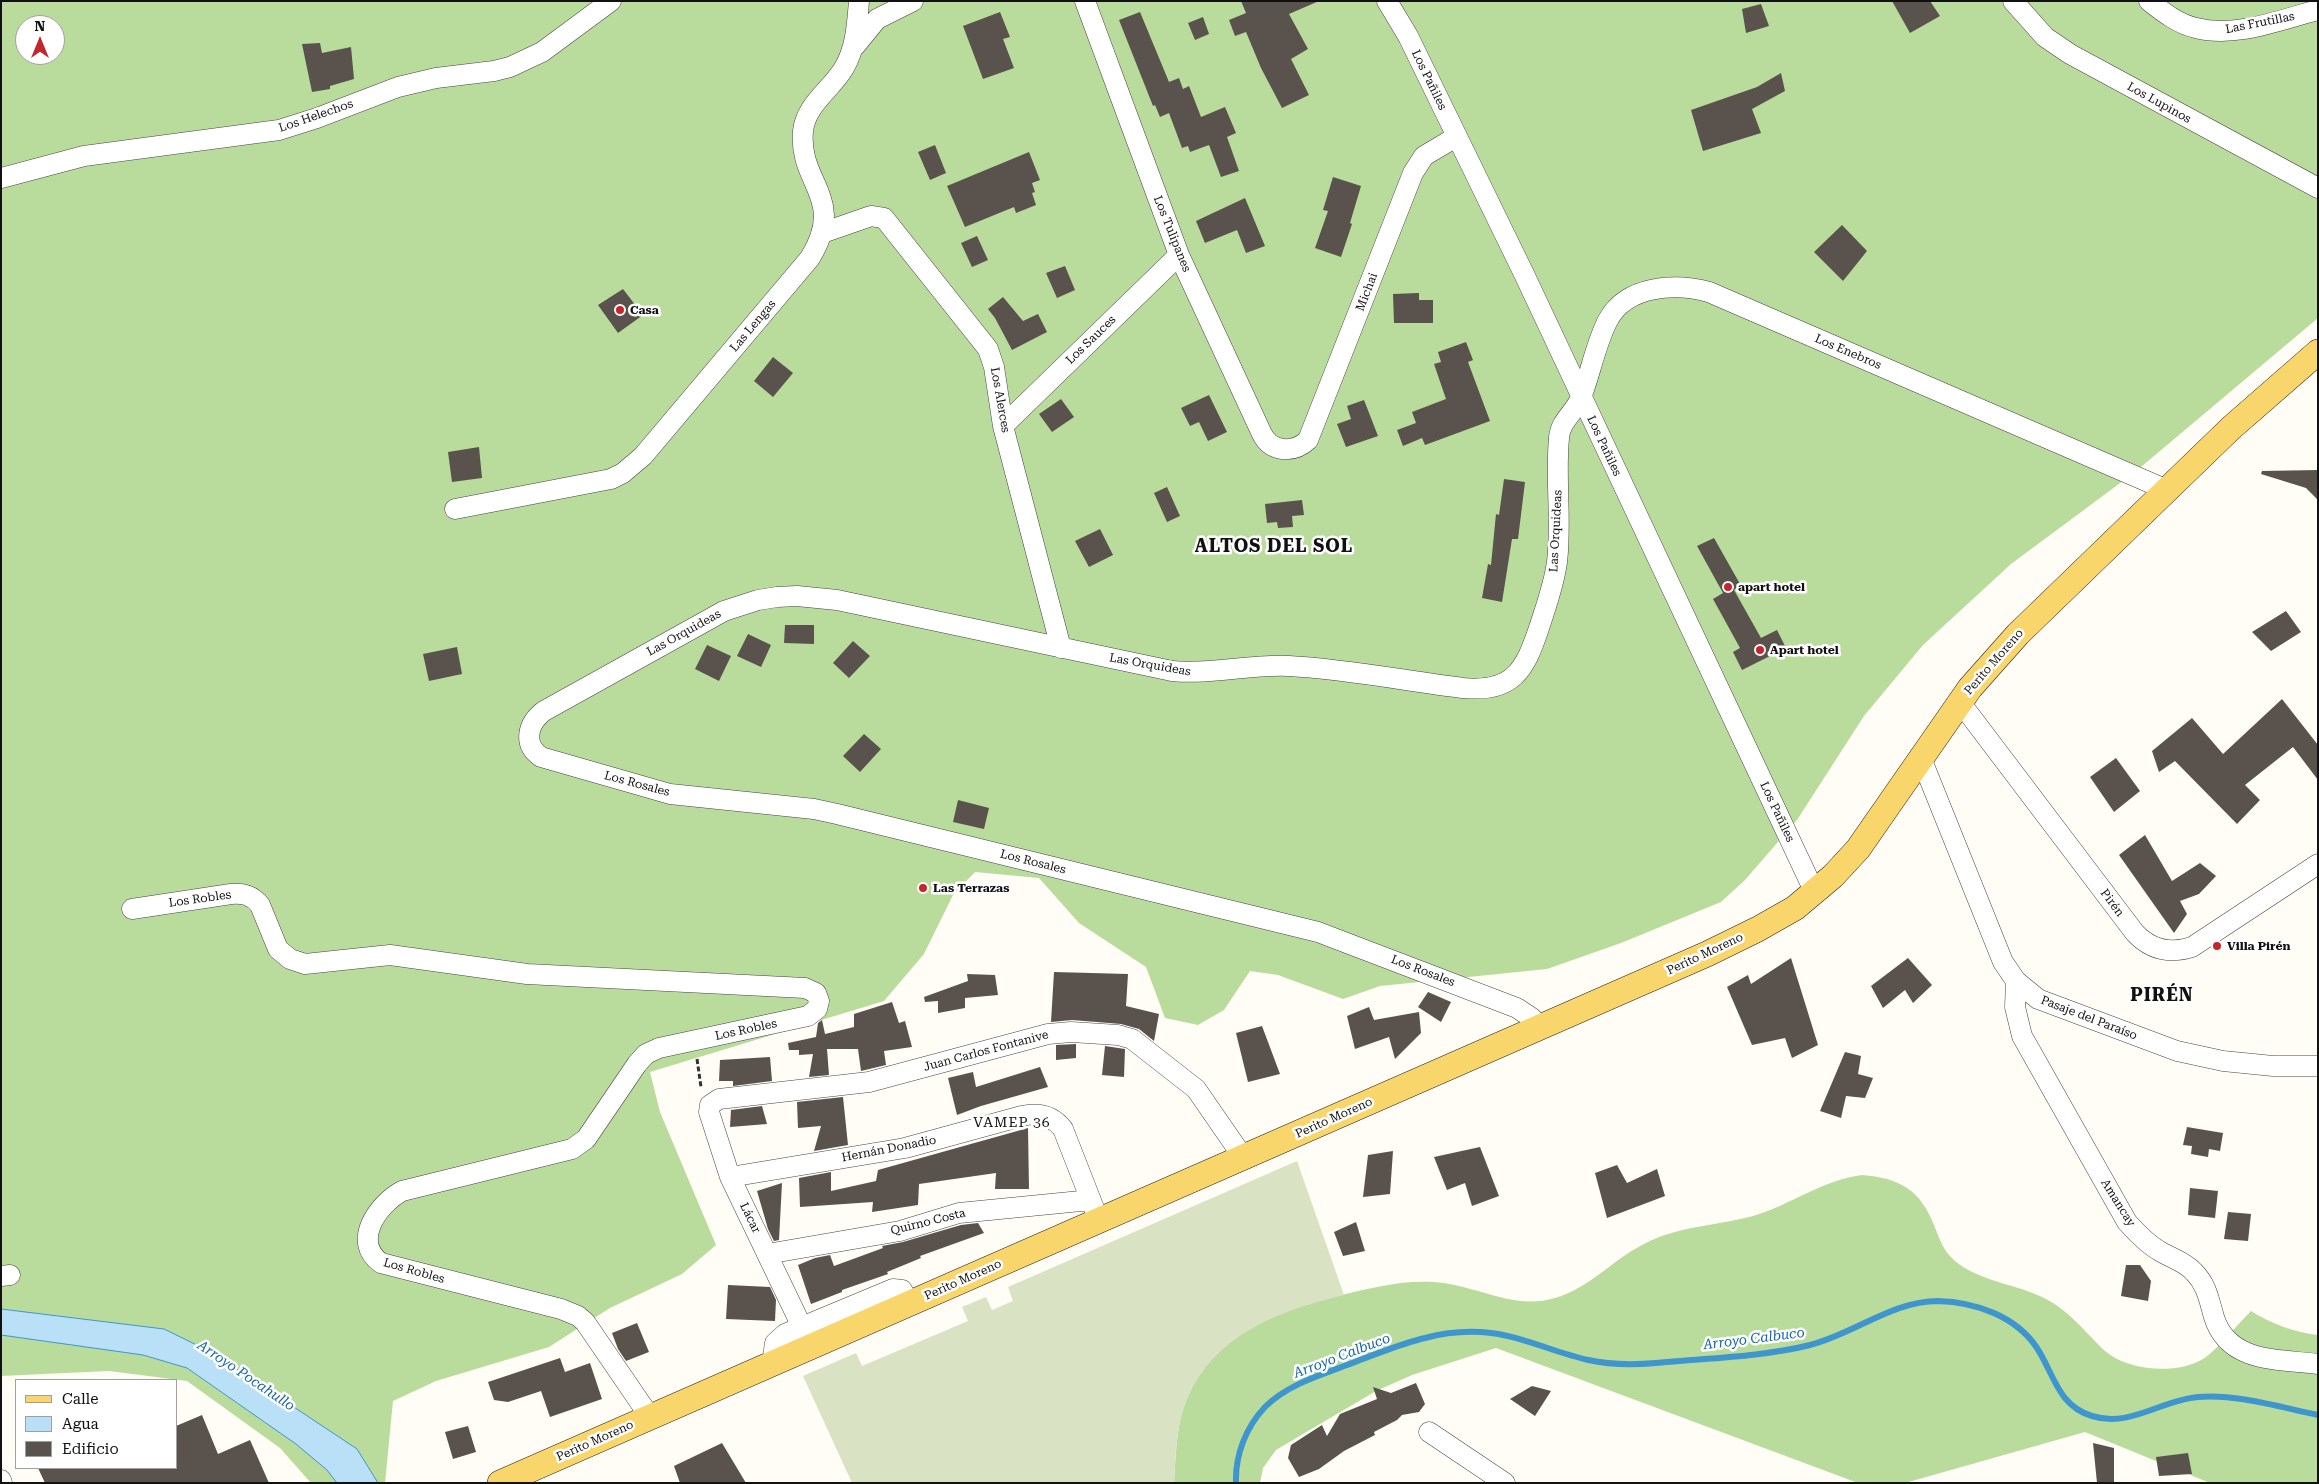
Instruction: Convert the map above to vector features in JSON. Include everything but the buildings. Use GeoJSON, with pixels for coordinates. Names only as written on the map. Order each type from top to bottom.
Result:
{"type":"FeatureCollection","features":[{"type":"Feature","properties":{"kind":"main road","name":"Perito Moreno"},"geometry":{"type":"LineString","coordinates":[[500,1483],[910,1304],[1095,1210],[1243,1157],[1732,942],[1796,908],[1816,893],[1854,853],[1960,702],[2018,634],[2237,422],[2318,352]]}},
{"type":"Feature","properties":{"kind":"street","name":"Los Helechos"},"geometry":{"type":"LineString","coordinates":[[1,178],[84,156],[279,130],[317,118],[398,87],[436,78],[494,71],[510,67],[542,52],[611,1]]}},
{"type":"Feature","properties":{"kind":"street","name":"Las Lengas"},"geometry":{"type":"LineString","coordinates":[[455,510],[597,483],[617,476],[633,466],[810,258],[822,233],[825,218],[824,205],[805,157],[803,129],[807,116],[814,104],[844,69],[853,48],[859,1]]}},
{"type":"Feature","properties":{"kind":"street"},"geometry":{"type":"LineString","coordinates":[[853,48],[877,19],[913,1]]}},
{"type":"Feature","properties":{"kind":"street","name":"Los Tulipanes"},"geometry":{"type":"LineString","coordinates":[[1085,1],[1179,255],[1265,440],[1270,445],[1284,450]]}},
{"type":"Feature","properties":{"kind":"street","name":"Los Pañiles"},"geometry":{"type":"LineString","coordinates":[[1387,1],[1408,36],[1525,276],[1816,893]]}},
{"type":"Feature","properties":{"kind":"street","name":"Los Lupinos"},"geometry":{"type":"LineString","coordinates":[[2013,1],[2040,32],[2070,54],[2318,188]]}},
{"type":"Feature","properties":{"kind":"street","name":"Las Frutillas"},"geometry":{"type":"LineString","coordinates":[[2149,1],[2182,23],[2209,30],[2240,29],[2318,10]]}},
{"type":"Feature","properties":{"kind":"street","name":"Michai"},"geometry":{"type":"LineString","coordinates":[[1284,450],[1302,446],[1312,433],[1412,173],[1424,156],[1442,143],[1456,137]]}},
{"type":"Feature","properties":{"kind":"street","name":"Los Alerces"},"geometry":{"type":"LineString","coordinates":[[822,233],[871,216],[884,218],[988,349],[994,367],[1004,426],[1062,648]]}},
{"type":"Feature","properties":{"kind":"street","name":"Los Sauces"},"geometry":{"type":"LineString","coordinates":[[1004,426],[1179,255]]}},
{"type":"Feature","properties":{"kind":"street","name":"Los Enebros"},"geometry":{"type":"LineString","coordinates":[[1582,398],[1604,329],[1615,310],[1623,302],[1643,292],[1664,288],[1686,287],[1709,292],[2166,490]]}},
{"type":"Feature","properties":{"kind":"street","name":"Las Orquideas"},"geometry":{"type":"LineString","coordinates":[[529,730],[535,719],[544,712],[708,618],[741,604],[777,597],[797,596],[837,600],[1062,648],[1186,672],[1290,666],[1474,689],[1487,689],[1504,683],[1518,673],[1526,664],[1551,590],[1558,547],[1559,436],[1567,417],[1582,398]]}},
{"type":"Feature","properties":{"kind":"street","name":"Pirén"},"geometry":{"type":"LineString","coordinates":[[1960,702],[2135,933],[2149,945],[2171,951],[2192,947],[2318,864]]}},
{"type":"Feature","properties":{"kind":"street","name":"Los Rosales"},"geometry":{"type":"LineString","coordinates":[[529,730],[530,744],[536,753],[542,757],[655,790],[692,797],[820,810],[1318,932],[1517,1008],[1528,1014],[1538,1028]]}},
{"type":"Feature","properties":{"kind":"street","name":"Pasaje del Paraíso"},"geometry":{"type":"LineString","coordinates":[[1921,758],[2003,962],[2016,982],[2030,995],[2049,1004],[2200,1058],[2248,1064],[2318,1066]]}},
{"type":"Feature","properties":{"kind":"street","name":"Los Robles"},"geometry":{"type":"LineString","coordinates":[[132,910],[231,894],[245,894],[251,896],[260,905],[278,949],[290,959],[305,964],[390,955],[527,974],[805,988],[813,991],[818,997],[817,1009],[808,1016],[652,1050],[641,1059],[586,1139],[578,1146],[561,1153],[402,1191],[384,1205],[372,1220],[367,1240],[370,1253],[381,1263],[561,1309],[578,1316],[591,1330],[650,1417]]}},
{"type":"Feature","properties":{"kind":"street","name":"Amancay"},"geometry":{"type":"LineString","coordinates":[[2016,982],[2014,1007],[2022,1036],[2127,1222],[2152,1246],[2182,1262],[2199,1276],[2206,1287],[2218,1328],[2230,1344],[2250,1355],[2318,1364]]}},
{"type":"Feature","properties":{"kind":"street","name":"Juan Carlos Fontanive"},"geometry":{"type":"LineString","coordinates":[[710,1105],[715,1100],[722,1098],[869,1082],[1048,1034],[1071,1032],[1118,1035],[1132,1039],[1196,1089],[1243,1157]]}},
{"type":"Feature","properties":{"kind":"street","name":"Lácar"},"geometry":{"type":"LineString","coordinates":[[710,1105],[710,1117],[730,1177],[802,1327]]}},
{"type":"Feature","properties":{"kind":"street","name":"Hernán Donadio"},"geometry":{"type":"LineString","coordinates":[[730,1177],[906,1148],[1035,1114],[1055,1120],[1063,1129],[1095,1210]]}},
{"type":"Feature","properties":{"kind":"street","name":"Quirno Costa"},"geometry":{"type":"LineString","coordinates":[[767,1254],[900,1231],[959,1213],[1095,1210]]}},
{"type":"Feature","properties":{"kind":"street","name":"Perito Moreno"},"geometry":{"type":"LineString","coordinates":[[772,1364],[774,1348],[778,1339],[802,1327],[893,1289],[902,1290],[910,1304]]}},
{"type":"Feature","properties":{"kind":"street"},"geometry":{"type":"LineString","coordinates":[[1429,1432],[1506,1483]]}},
{"type":"Feature","properties":{"kind":"path"},"geometry":{"type":"LineString","coordinates":[[695,1040],[702,1090],[710,1105]]}},
{"type":"Feature","properties":{"kind":"green space"},"geometry":{"type":"Polygon","coordinates":[[[1,1],[2318,1],[2318,318],[2135,472],[2011,564],[1923,645],[1864,716],[1797,820],[1745,880],[1721,902],[1621,943],[1547,969],[1380,986],[1343,999],[1278,975],[1250,971],[1224,1010],[1198,1025],[1165,1018],[1146,967],[1079,923],[1039,878],[975,872],[953,895],[924,954],[884,1001],[650,1072],[660,1112],[716,1245],[682,1274],[610,1308],[549,1347],[436,1381],[393,1401],[385,1483],[311,1483],[280,1448],[187,1381],[109,1371],[1,1376],[1,1]]]}},
{"type":"Feature","properties":{"kind":"green space"},"geometry":{"type":"Polygon","coordinates":[[[1297,1161],[1344,1295],[1297,1308],[1275,1317],[1233,1341],[1215,1356],[1200,1375],[1184,1407],[1177,1439],[1174,1483],[852,1483],[803,1376],[856,1353],[862,1366],[968,1321],[962,1307],[986,1297],[992,1310],[1013,1301],[1008,1287],[1297,1161]]]}},
{"type":"Feature","properties":{"kind":"green space"},"geometry":{"type":"Polygon","coordinates":[[[1862,1175],[1887,1179],[1907,1188],[1915,1194],[1928,1213],[1944,1248],[1958,1263],[1980,1276],[2031,1292],[2051,1302],[2076,1321],[2105,1351],[2126,1363],[2139,1367],[2167,1369],[2192,1364],[2203,1359],[2214,1350],[2251,1311],[2283,1327],[2318,1335],[2318,1483],[2210,1483],[2085,1432],[1905,1483],[1858,1483],[1496,1348],[1412,1375],[1376,1391],[1276,1450],[1263,1468],[1260,1483],[1174,1483],[1177,1439],[1181,1417],[1188,1396],[1199,1375],[1230,1342],[1269,1319],[1290,1310],[1334,1297],[1408,1282],[1449,1284],[1494,1296],[1524,1301],[1555,1298],[1579,1288],[1632,1251],[1657,1238],[1670,1233],[1753,1216],[1833,1182],[1862,1175]]]}},
{"type":"Feature","properties":{"kind":"water","name":"Arroyo Pocahullo"},"geometry":{"type":"Polygon","coordinates":[[[1,1309],[164,1329],[211,1352],[357,1449],[378,1483],[337,1483],[327,1470],[296,1444],[187,1368],[143,1355],[1,1335],[1,1309]]]}},
{"type":"Feature","properties":{"kind":"waterway","name":"Arroyo Calbuco"},"geometry":{"type":"LineString","coordinates":[[1236,1483],[1237,1462],[1247,1432],[1258,1415],[1275,1398],[1310,1379],[1417,1340],[1453,1333],[1495,1333],[1597,1362],[1647,1364],[1753,1355],[1810,1345],[1826,1340],[1889,1312],[1921,1302],[1938,1301],[1966,1304],[2006,1319],[2018,1327],[2037,1348],[2058,1388],[2071,1405],[2092,1416],[2119,1419],[2184,1399],[2198,1397],[2243,1399],[2318,1415]]}},
{"type":"Feature","properties":{"kind":"place","name":"Casa"},"geometry":{"type":"Point","coordinates":[620,310]}},
{"type":"Feature","properties":{"kind":"place","name":"apart hotel"},"geometry":{"type":"Point","coordinates":[1728,587]}},
{"type":"Feature","properties":{"kind":"place","name":"Apart hotel"},"geometry":{"type":"Point","coordinates":[1760,650]}},
{"type":"Feature","properties":{"kind":"place","name":"Las Terrazas"},"geometry":{"type":"Point","coordinates":[923,888]}},
{"type":"Feature","properties":{"kind":"place","name":"Villa Pirén"},"geometry":{"type":"Point","coordinates":[2217,946]}},
{"type":"Feature","properties":{"kind":"district","name":"ALTOS DEL SOL"},"geometry":{"type":"Point","coordinates":[1274,547]}},
{"type":"Feature","properties":{"kind":"district","name":"PIRÉN"},"geometry":{"type":"Point","coordinates":[2162,996]}},
{"type":"Feature","properties":{"kind":"district","name":"VAMEP 36"},"geometry":{"type":"Point","coordinates":[1012,1123]}}]}
